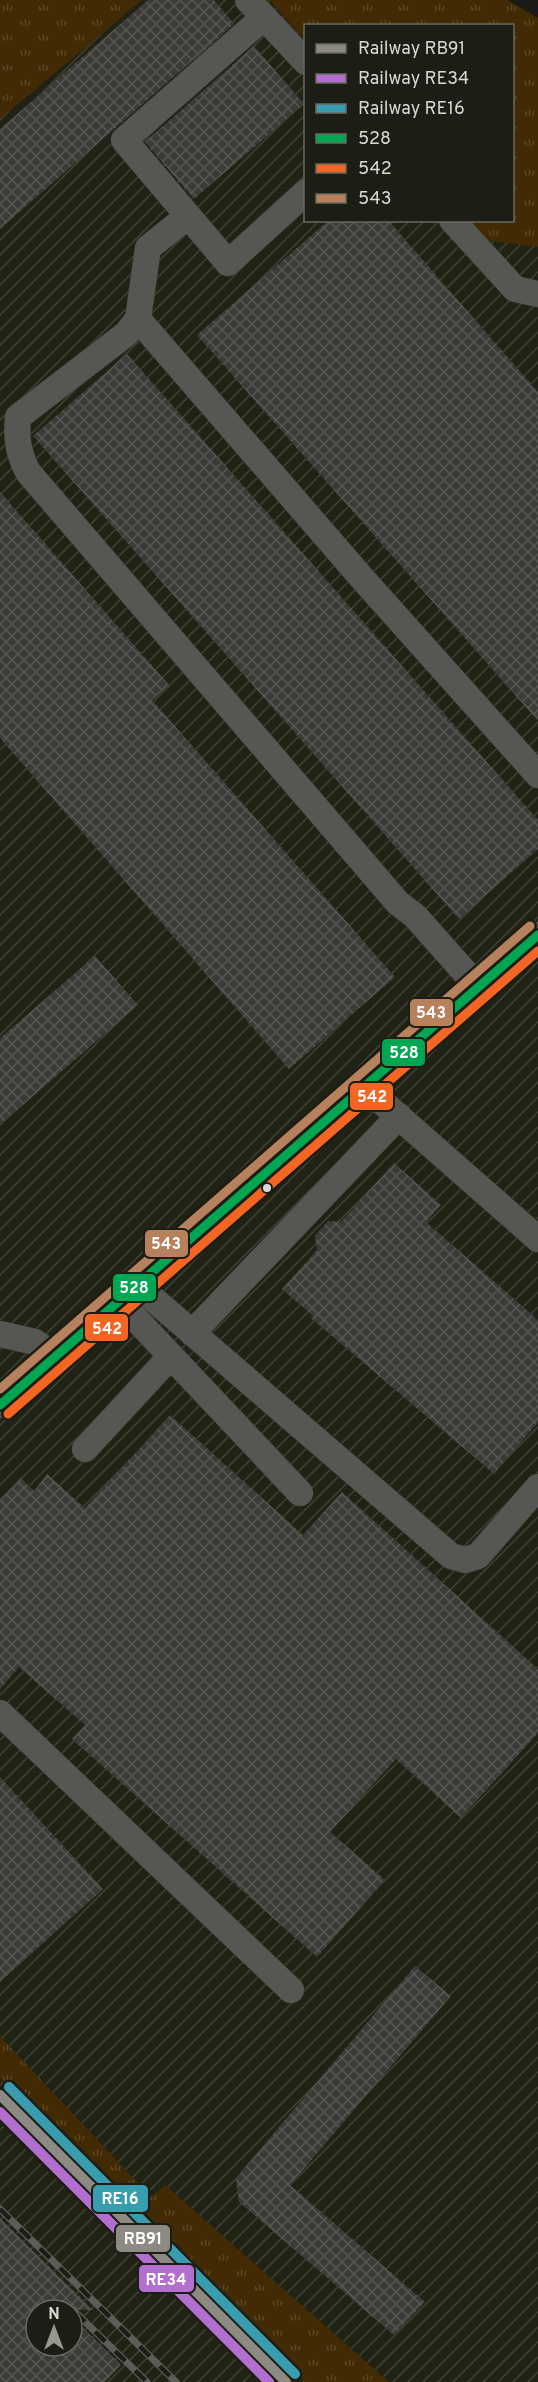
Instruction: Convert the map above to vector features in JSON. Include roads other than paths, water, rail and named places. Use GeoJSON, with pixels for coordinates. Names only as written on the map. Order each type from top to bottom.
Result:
{"type":"FeatureCollection","features":[{"type":"Feature","properties":{"kind":"street"},"geometry":{"type":"LineString","coordinates":[[304,60],[256,9],[124,140],[228,263],[304,194]]}},
{"type":"Feature","properties":{"kind":"street"},"geometry":{"type":"LineString","coordinates":[[188,216],[148,248],[138,319],[126,334],[18,417],[17,445],[21,459],[28,472],[398,903],[415,916],[478,987]]}},
{"type":"Feature","properties":{"kind":"street"},"geometry":{"type":"LineString","coordinates":[[454,222],[515,289],[538,294]]}},
{"type":"Feature","properties":{"kind":"street"},"geometry":{"type":"LineString","coordinates":[[138,319],[361,577],[538,775]]}},
{"type":"Feature","properties":{"kind":"street"},"geometry":{"type":"LineString","coordinates":[[0,1405],[538,935]]}},
{"type":"Feature","properties":{"kind":"street"},"geometry":{"type":"LineString","coordinates":[[364,1086],[538,1239]]}},
{"type":"Feature","properties":{"kind":"street"},"geometry":{"type":"LineString","coordinates":[[192,1334],[399,1116]]}},
{"type":"Feature","properties":{"kind":"street"},"geometry":{"type":"LineString","coordinates":[[128,1293],[192,1334],[451,1556],[465,1560],[478,1556],[538,1487]]}},
{"type":"Feature","properties":{"kind":"street"},"geometry":{"type":"LineString","coordinates":[[128,1293],[171,1356],[300,1493]]}},
{"type":"Feature","properties":{"kind":"street"},"geometry":{"type":"LineString","coordinates":[[0,1334],[35,1342],[56,1357]]}},
{"type":"Feature","properties":{"kind":"street"},"geometry":{"type":"LineString","coordinates":[[85,1449],[171,1356]]}},
{"type":"Feature","properties":{"kind":"street"},"geometry":{"type":"LineString","coordinates":[[0,1713],[291,1990]]}},
{"type":"Feature","properties":{"kind":"railway"},"geometry":{"type":"LineString","coordinates":[[0,2209],[176,2382]]}},
{"type":"Feature","properties":{"kind":"railway"},"geometry":{"type":"LineString","coordinates":[[84,2321],[147,2382]]}},
{"type":"Feature","properties":{"kind":"rail line","name":"RE16"},"geometry":{"type":"LineString","coordinates":[[9,2087],[295,2374]]}},
{"type":"Feature","properties":{"kind":"rail line","name":"RB91"},"geometry":{"type":"LineString","coordinates":[[0,2095],[286,2382]]}},
{"type":"Feature","properties":{"kind":"rail line","name":"RE34"},"geometry":{"type":"LineString","coordinates":[[0,2112],[269,2382]]}}]}
